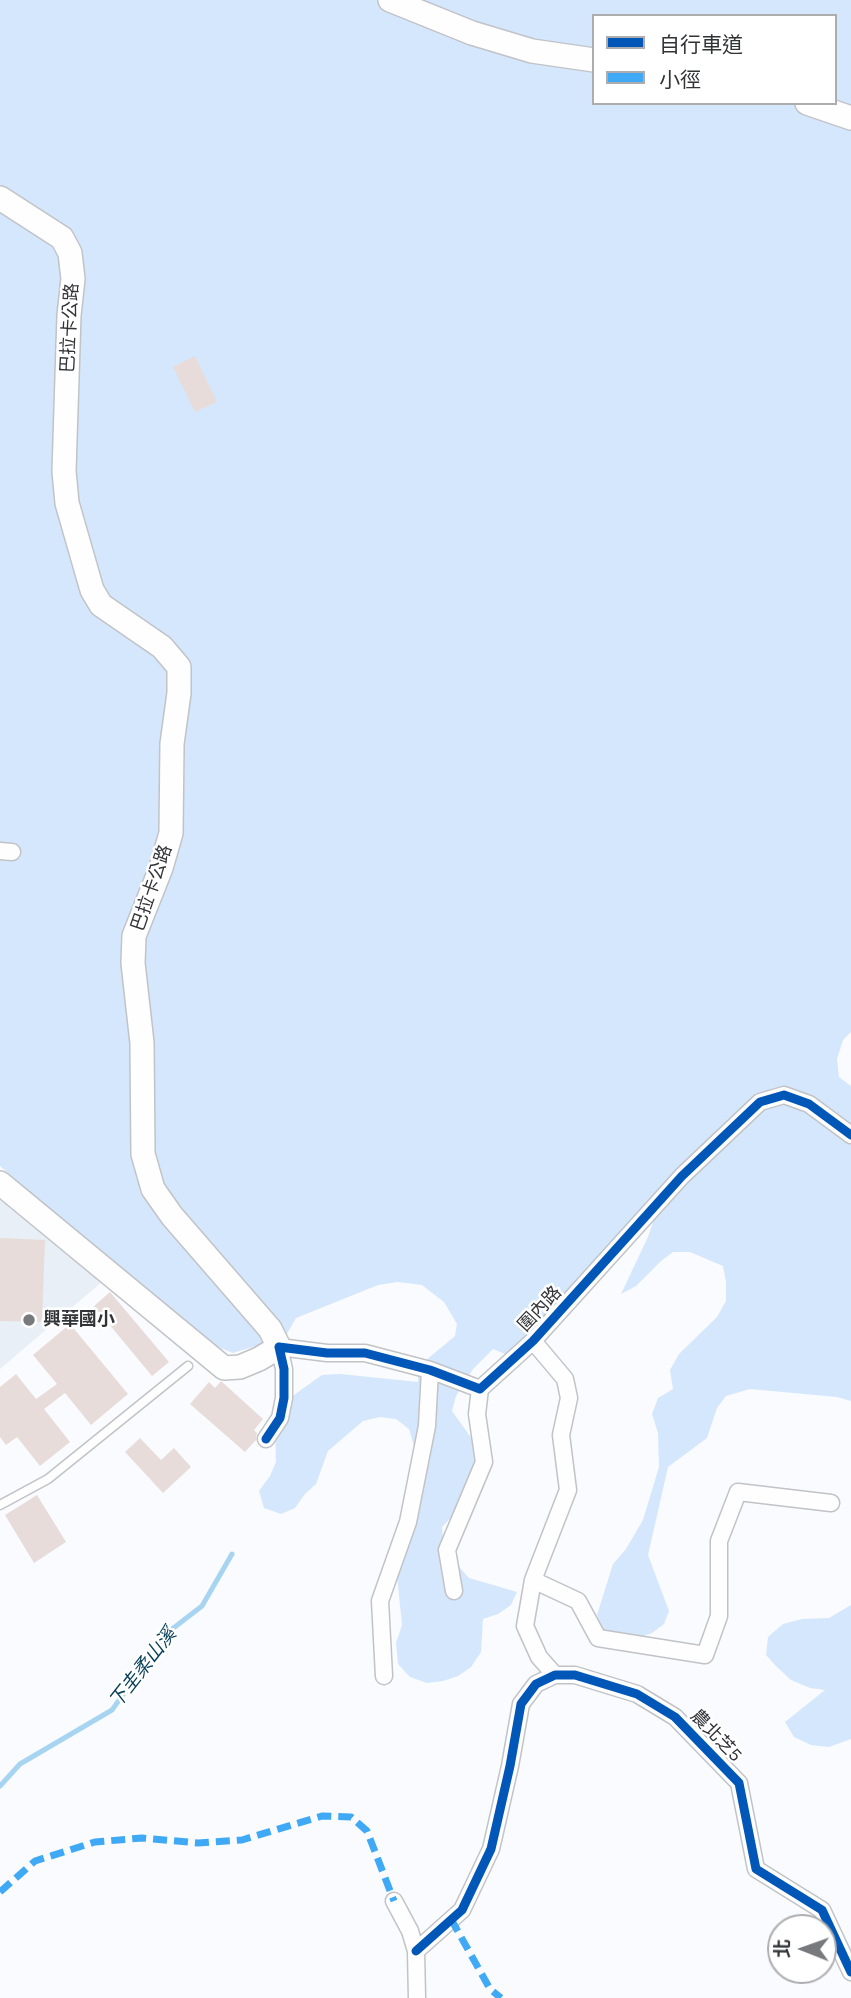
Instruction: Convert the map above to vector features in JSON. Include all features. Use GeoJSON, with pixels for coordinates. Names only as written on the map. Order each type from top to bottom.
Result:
{"type":"FeatureCollection","features":[{"type":"Feature","properties":{"kind":"main road"},"geometry":{"type":"LineString","coordinates":[[390,0],[472,33],[532,51],[592,60]]}},
{"type":"Feature","properties":{"kind":"main road"},"geometry":{"type":"LineString","coordinates":[[813,105],[851,118]]}},
{"type":"Feature","properties":{"kind":"main road","name":"巴拉卡公路"},"geometry":{"type":"LineString","coordinates":[[0,198],[62,238],[70,253],[73,279],[69,315],[65,471],[67,503],[92,590],[100,605],[162,648],[179,667],[179,693],[172,744],[171,833],[161,868],[134,936],[133,963],[142,1043],[143,1154],[153,1189],[172,1216],[270,1329],[279,1347]]}},
{"type":"Feature","properties":{"kind":"main road"},"geometry":{"type":"LineString","coordinates":[[0,1183],[224,1368],[240,1367],[279,1347]]}},
{"type":"Feature","properties":{"kind":"street","name":"圍內路"},"geometry":{"type":"LineString","coordinates":[[480,1389],[533,1341],[682,1176],[760,1102],[784,1095],[810,1104],[851,1135]]}},
{"type":"Feature","properties":{"kind":"street"},"geometry":{"type":"LineString","coordinates":[[416,1951],[462,1910],[491,1849],[510,1766],[520,1704],[536,1684],[555,1675],[538,1657],[525,1626],[533,1580],[568,1490],[561,1435],[569,1398],[565,1379],[533,1341]]}},
{"type":"Feature","properties":{"kind":"street"},"geometry":{"type":"LineString","coordinates":[[266,1439],[279,1418],[284,1398],[284,1369],[279,1347],[327,1353],[365,1353],[430,1370],[480,1389],[477,1414],[484,1462],[447,1550],[454,1591]]}},
{"type":"Feature","properties":{"kind":"street"},"geometry":{"type":"LineString","coordinates":[[384,1676],[380,1601],[408,1522],[427,1426],[430,1370]]}},
{"type":"Feature","properties":{"kind":"street"},"geometry":{"type":"LineString","coordinates":[[533,1580],[578,1601],[598,1638],[705,1655],[719,1616],[719,1541],[738,1492],[831,1503]]}},
{"type":"Feature","properties":{"kind":"street","name":"農北芝5"},"geometry":{"type":"LineString","coordinates":[[555,1675],[575,1675],[637,1694],[675,1717],[739,1783],[756,1870],[822,1910],[851,1972]]}},
{"type":"Feature","properties":{"kind":"street"},"geometry":{"type":"LineString","coordinates":[[394,1900],[410,1931],[416,1951],[417,1998]]}},
{"type":"Feature","properties":{"kind":"lane"},"geometry":{"type":"LineString","coordinates":[[0,1505],[48,1479],[188,1366]]}},
{"type":"Feature","properties":{"kind":"shaded area"},"geometry":{"type":"Polygon","coordinates":[[[0,0],[851,0],[851,1032],[843,1040],[837,1059],[839,1077],[851,1086],[851,1401],[837,1397],[750,1389],[726,1396],[717,1408],[707,1438],[668,1467],[648,1555],[669,1611],[664,1624],[652,1633],[638,1638],[603,1632],[597,1615],[613,1564],[626,1549],[643,1520],[659,1467],[658,1433],[652,1414],[658,1398],[673,1389],[670,1370],[679,1354],[717,1317],[726,1301],[723,1266],[690,1252],[673,1252],[636,1286],[621,1294],[648,1237],[656,1213],[647,1200],[524,1362],[493,1349],[473,1369],[456,1396],[452,1411],[472,1439],[475,1474],[461,1507],[442,1527],[444,1550],[469,1578],[517,1592],[511,1605],[498,1614],[483,1619],[481,1652],[471,1667],[458,1676],[427,1683],[410,1677],[398,1664],[396,1643],[402,1625],[396,1566],[421,1503],[419,1485],[412,1468],[414,1446],[409,1429],[396,1419],[380,1417],[363,1421],[328,1451],[316,1484],[295,1508],[281,1514],[264,1508],[259,1491],[276,1462],[275,1426],[280,1410],[294,1395],[322,1375],[340,1374],[418,1382],[418,1370],[425,1361],[455,1336],[457,1324],[444,1302],[422,1285],[398,1282],[378,1285],[296,1318],[285,1337],[233,1353],[208,1343],[0,1166],[0,0]]]}},
{"type":"Feature","properties":{"kind":"shaded area","name":"興華國小"},"geometry":{"type":"Polygon","coordinates":[[[0,1195],[103,1281],[0,1369],[0,1195]]]}},
{"type":"Feature","properties":{"kind":"shaded area"},"geometry":{"type":"Polygon","coordinates":[[[851,1605],[851,1739],[829,1747],[811,1745],[794,1737],[785,1722],[825,1690],[810,1688],[791,1680],[777,1667],[766,1655],[768,1637],[783,1624],[802,1619],[829,1618],[851,1605]]]}},
{"type":"Feature","properties":{"kind":"building"},"geometry":{"type":"Polygon","coordinates":[[[195,356],[217,402],[195,412],[173,367],[195,356]]]}},
{"type":"Feature","properties":{"kind":"building"},"geometry":{"type":"Polygon","coordinates":[[[0,1238],[45,1240],[42,1322],[0,1321],[0,1238]]]}},
{"type":"Feature","properties":{"kind":"building"},"geometry":{"type":"Polygon","coordinates":[[[110,1292],[169,1362],[152,1376],[94,1306],[110,1292]]]}},
{"type":"Feature","properties":{"kind":"building"},"geometry":{"type":"Polygon","coordinates":[[[70,1324],[128,1394],[91,1425],[65,1393],[44,1409],[70,1442],[40,1466],[17,1437],[6,1445],[0,1437],[0,1387],[16,1374],[36,1399],[57,1384],[33,1355],[70,1324]]]}},
{"type":"Feature","properties":{"kind":"building"},"geometry":{"type":"Polygon","coordinates":[[[221,1381],[263,1419],[254,1430],[257,1433],[256,1440],[245,1452],[190,1404],[209,1382],[215,1388],[221,1381]]]}},
{"type":"Feature","properties":{"kind":"building"},"geometry":{"type":"Polygon","coordinates":[[[140,1438],[161,1460],[174,1448],[191,1467],[163,1493],[125,1452],[140,1438]]]}},
{"type":"Feature","properties":{"kind":"building"},"geometry":{"type":"Polygon","coordinates":[[[37,1495],[66,1542],[34,1563],[5,1515],[37,1495]]]}},
{"type":"Feature","properties":{"kind":"waterway","name":"下圭柔山溪"},"geometry":{"type":"LineString","coordinates":[[0,1786],[20,1764],[112,1710],[167,1633],[202,1606],[232,1554]]}},
{"type":"Feature","properties":{"kind":"marked path"},"geometry":{"type":"LineString","coordinates":[[0,1892],[35,1861],[95,1842],[142,1838],[198,1843],[242,1840],[322,1816],[351,1817],[367,1831],[394,1901]]}},
{"type":"Feature","properties":{"kind":"marked path"},"geometry":{"type":"LineString","coordinates":[[451,1919],[490,1989],[501,1998]]}},
{"type":"Feature","properties":{"kind":"cycle path"},"geometry":{"type":"LineString","coordinates":[[266,1439],[280,1418],[284,1398],[284,1369],[279,1347],[327,1353],[365,1353],[430,1370],[480,1389],[533,1341],[682,1176],[760,1102],[784,1095],[809,1104],[851,1135]]}},
{"type":"Feature","properties":{"kind":"cycle path"},"geometry":{"type":"LineString","coordinates":[[416,1951],[462,1910],[491,1849],[521,1704],[536,1684],[555,1675],[575,1675],[637,1694],[675,1717],[739,1783],[756,1869],[822,1910],[851,1972]]}},
{"type":"Feature","properties":{"kind":"place","name":"興華國小"},"geometry":{"type":"Point","coordinates":[29,1320]}}]}
